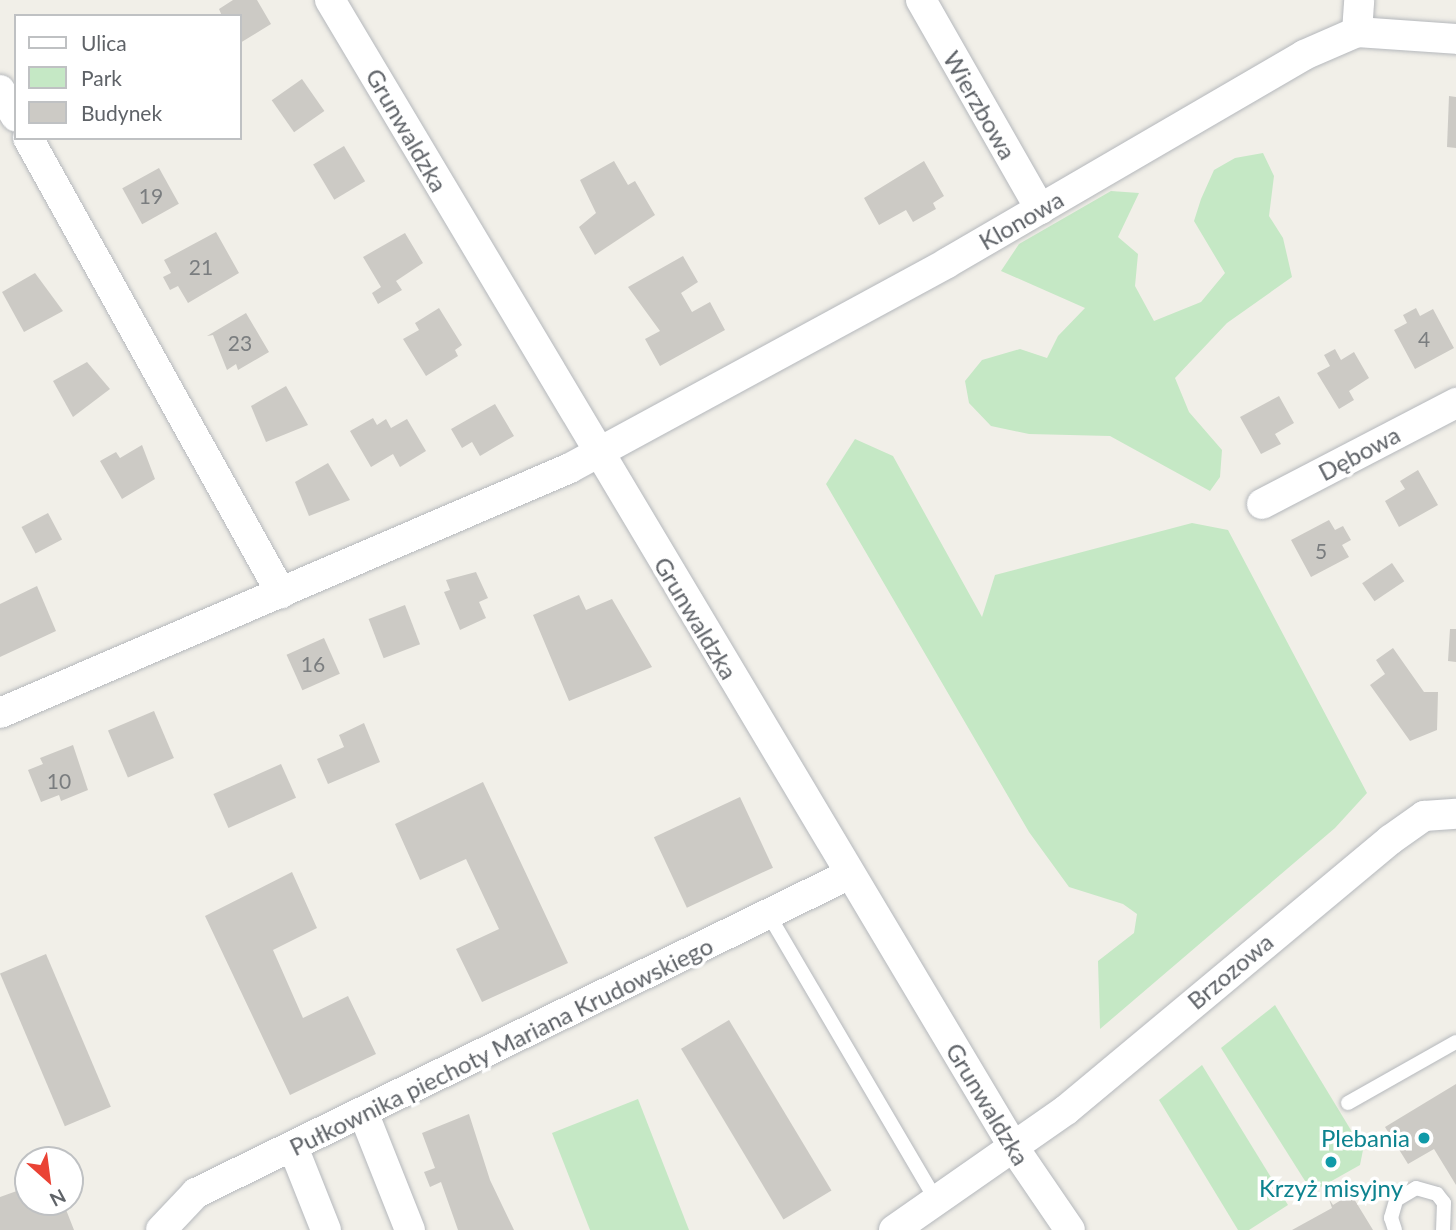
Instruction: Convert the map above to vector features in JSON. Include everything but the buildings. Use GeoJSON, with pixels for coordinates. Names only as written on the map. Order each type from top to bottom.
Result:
{"type":"FeatureCollection","features":[{"type":"Feature","properties":{"kind":"street","name":"Grunwaldzka"},"geometry":{"type":"LineString","coordinates":[[330,0],[597,453],[1014,1148],[1070,1230]]}},
{"type":"Feature","properties":{"kind":"street","name":"Wierzbowa"},"geometry":{"type":"LineString","coordinates":[[921,0],[1040,209]]}},
{"type":"Feature","properties":{"kind":"street"},"geometry":{"type":"LineString","coordinates":[[1357,32],[1359,0]]}},
{"type":"Feature","properties":{"kind":"street","name":"Klonowa"},"geometry":{"type":"LineString","coordinates":[[0,713],[281,593],[597,453],[1040,209],[1304,55],[1357,32],[1456,39]]}},
{"type":"Feature","properties":{"kind":"street"},"geometry":{"type":"LineString","coordinates":[[0,90],[14,114]]}},
{"type":"Feature","properties":{"kind":"street"},"geometry":{"type":"LineString","coordinates":[[29,140],[281,593]]}},
{"type":"Feature","properties":{"kind":"street","name":"Dębowa"},"geometry":{"type":"LineString","coordinates":[[1262,504],[1456,403]]}},
{"type":"Feature","properties":{"kind":"street","name":"Brzozowa"},"geometry":{"type":"LineString","coordinates":[[894,1230],[1014,1148],[1390,840],[1424,816],[1456,814]]}},
{"type":"Feature","properties":{"kind":"street","name":"Pułkownika piechoty Mariana Krudowskiego"},"geometry":{"type":"LineString","coordinates":[[161,1230],[196,1193],[770,917],[850,874]]}},
{"type":"Feature","properties":{"kind":"street"},"geometry":{"type":"LineString","coordinates":[[363,1112],[410,1230]]}},
{"type":"Feature","properties":{"kind":"street"},"geometry":{"type":"LineString","coordinates":[[293,1147],[326,1230]]}},
{"type":"Feature","properties":{"kind":"lane"},"geometry":{"type":"LineString","coordinates":[[770,917],[937,1202]]}},
{"type":"Feature","properties":{"kind":"lane"},"geometry":{"type":"LineString","coordinates":[[1348,1103],[1456,1042]]}},
{"type":"Feature","properties":{"kind":"lane"},"geometry":{"type":"LineString","coordinates":[[1395,1230],[1391,1218],[1396,1200],[1416,1188],[1437,1194],[1444,1203],[1443,1230]]}},
{"type":"Feature","properties":{"kind":"green space"},"geometry":{"type":"Polygon","coordinates":[[[1263,153],[1274,176],[1269,216],[1283,238],[1292,277],[1227,323],[1175,378],[1189,412],[1222,450],[1220,477],[1210,491],[1110,436],[1029,434],[991,426],[969,403],[965,381],[982,360],[1020,349],[1047,358],[1058,336],[1085,308],[1001,271],[1019,244],[1111,191],[1139,193],[1118,237],[1138,254],[1135,286],[1154,321],[1201,302],[1225,273],[1194,221],[1214,170],[1235,158],[1263,153]]]}},
{"type":"Feature","properties":{"kind":"green space"},"geometry":{"type":"Polygon","coordinates":[[[855,439],[893,456],[982,617],[995,575],[1192,523],[1228,530],[1367,793],[1335,828],[1100,1029],[1098,961],[1134,933],[1137,914],[1123,904],[1069,887],[1029,832],[826,484],[855,439]]]}},
{"type":"Feature","properties":{"kind":"green space"},"geometry":{"type":"Polygon","coordinates":[[[1275,1005],[1363,1150],[1360,1165],[1312,1192],[1221,1048],[1275,1005]]]}},
{"type":"Feature","properties":{"kind":"green space"},"geometry":{"type":"Polygon","coordinates":[[[1202,1065],[1288,1205],[1249,1230],[1238,1230],[1159,1100],[1202,1065]]]}},
{"type":"Feature","properties":{"kind":"green space"},"geometry":{"type":"Polygon","coordinates":[[[638,1099],[689,1230],[590,1230],[552,1133],[638,1099]]]}},
{"type":"Feature","properties":{"kind":"place","name":"Plebania"},"geometry":{"type":"Point","coordinates":[1424,1138]}},
{"type":"Feature","properties":{"kind":"place","name":"Krzyż misyjny"},"geometry":{"type":"Point","coordinates":[1331,1162]}}]}
